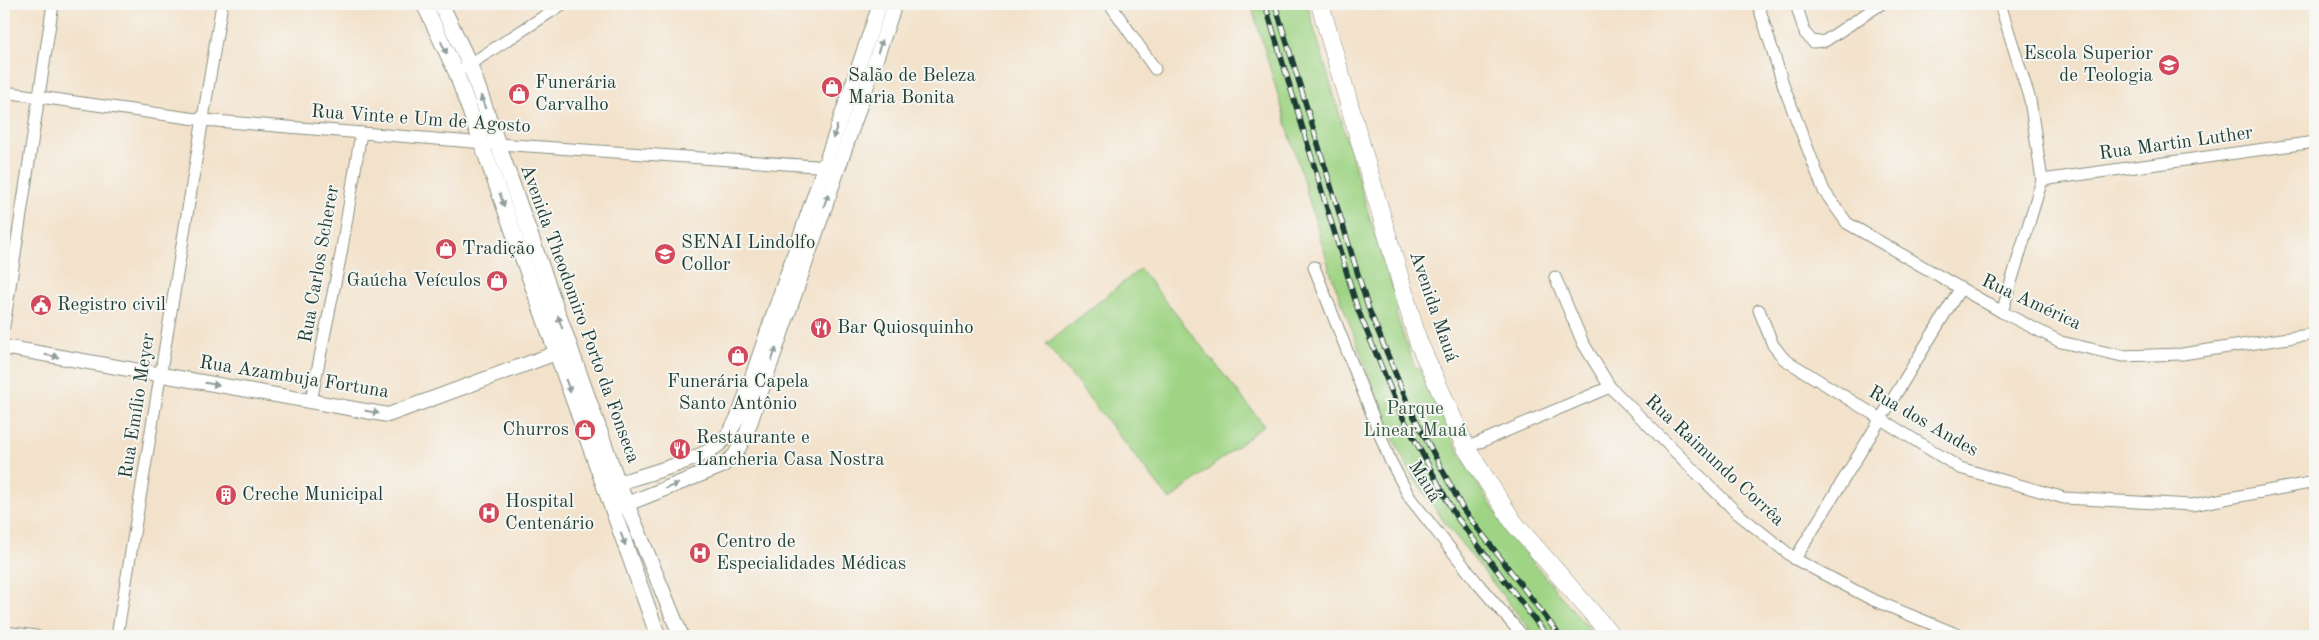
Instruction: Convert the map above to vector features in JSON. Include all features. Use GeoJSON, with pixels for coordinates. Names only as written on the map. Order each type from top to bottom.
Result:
{"type":"FeatureCollection","features":[{"type":"Feature","properties":{"kind":"main road","name":"Avenida Theodomiro Porto da Fonseca"},"geometry":{"type":"LineString","coordinates":[[424,4],[456,72],[481,143],[563,350],[611,485],[666,600],[681,636]]}},
{"type":"Feature","properties":{"kind":"main road","name":"Avenida Theodomiro Porto da Fonseca"},"geometry":{"type":"LineString","coordinates":[[441,4],[470,65],[498,144],[563,350]]}},
{"type":"Feature","properties":{"kind":"main road","name":"Avenida Mauá"},"geometry":{"type":"LineString","coordinates":[[1320,4],[1418,341],[1466,448],[1514,523],[1612,636]]}},
{"type":"Feature","properties":{"kind":"main road","name":"Avenida Theodomiro Porto da Fonseca"},"geometry":{"type":"LineString","coordinates":[[620,507],[647,606],[658,636]]}},
{"type":"Feature","properties":{"kind":"main road"},"geometry":{"type":"LineString","coordinates":[[647,606],[666,600]]}},
{"type":"Feature","properties":{"kind":"street"},"geometry":{"type":"LineString","coordinates":[[4,326],[37,97],[53,4]]}},
{"type":"Feature","properties":{"kind":"street","name":"Rua Emílio Meyer"},"geometry":{"type":"LineString","coordinates":[[117,636],[222,4]]}},
{"type":"Feature","properties":{"kind":"street"},"geometry":{"type":"LineString","coordinates":[[456,72],[470,65],[563,4]]}},
{"type":"Feature","properties":{"kind":"street"},"geometry":{"type":"LineString","coordinates":[[620,507],[722,466],[735,455],[747,432],[780,316],[830,166],[880,4],[893,8],[830,166]]}},
{"type":"Feature","properties":{"kind":"street"},"geometry":{"type":"LineString","coordinates":[[1110,4],[1155,69]]}},
{"type":"Feature","properties":{"kind":"street","name":"Rua América"},"geometry":{"type":"LineString","coordinates":[[1758,4],[1784,87],[1824,191],[1847,223],[1960,289],[2061,342],[2122,356],[2182,354],[2315,334]]}},
{"type":"Feature","properties":{"kind":"street"},"geometry":{"type":"LineString","coordinates":[[1796,4],[1805,33],[1813,42],[1825,41],[1881,4]]}},
{"type":"Feature","properties":{"kind":"street"},"geometry":{"type":"LineString","coordinates":[[2000,4],[2030,100],[2042,180],[2002,312]]}},
{"type":"Feature","properties":{"kind":"street","name":"Rua Vinte e Um de Agosto"},"geometry":{"type":"LineString","coordinates":[[4,92],[203,120],[481,143],[830,166]]}},
{"type":"Feature","properties":{"kind":"street","name":"Rua Carlos Scherer"},"geometry":{"type":"LineString","coordinates":[[311,401],[341,254],[361,133]]}},
{"type":"Feature","properties":{"kind":"street","name":"Rua Martin Luther"},"geometry":{"type":"LineString","coordinates":[[2042,180],[2315,142]]}},
{"type":"Feature","properties":{"kind":"street","name":"Mauá"},"geometry":{"type":"LineString","coordinates":[[1314,267],[1390,460],[1410,498],[1479,585],[1523,636]]}},
{"type":"Feature","properties":{"kind":"street","name":"Rua Raimundo Corrêa"},"geometry":{"type":"LineString","coordinates":[[1555,277],[1583,343],[1610,387],[1737,513],[1795,559],[1871,599],[1961,636]]}},
{"type":"Feature","properties":{"kind":"street"},"geometry":{"type":"LineString","coordinates":[[1795,559],[1960,289]]}},
{"type":"Feature","properties":{"kind":"street","name":"Rua dos Andes"},"geometry":{"type":"LineString","coordinates":[[1759,310],[1773,345],[1784,359],[1960,468],[2064,498],[2192,504],[2315,482]]}},
{"type":"Feature","properties":{"kind":"street"},"geometry":{"type":"LineString","coordinates":[[611,485],[704,454],[719,445],[731,430],[740,412],[780,316]]}},
{"type":"Feature","properties":{"kind":"street","name":"Rua Azambuja Fortuna"},"geometry":{"type":"LineString","coordinates":[[4,347],[388,415],[563,350]]}},
{"type":"Feature","properties":{"kind":"street"},"geometry":{"type":"LineString","coordinates":[[1466,448],[1610,387]]}},
{"type":"Feature","properties":{"kind":"street"},"geometry":{"type":"LineString","coordinates":[[4,632],[36,636]]}},
{"type":"Feature","properties":{"kind":"green space","name":"Parque Linear Mauá"},"geometry":{"type":"Polygon","coordinates":[[[1251,4],[1307,4],[1375,236],[1399,306],[1396,314],[1414,366],[1423,371],[1454,441],[1488,501],[1522,548],[1595,636],[1535,636],[1446,524],[1411,474],[1390,432],[1331,274],[1251,4]]]}},
{"type":"Feature","properties":{"kind":"green space"},"geometry":{"type":"Polygon","coordinates":[[[1140,269],[1264,425],[1170,500],[1046,344],[1140,269]]]}},
{"type":"Feature","properties":{"kind":"railway"},"geometry":{"type":"LineString","coordinates":[[1265,4],[1358,310],[1400,412],[1455,515],[1547,636]]}},
{"type":"Feature","properties":{"kind":"railway"},"geometry":{"type":"LineString","coordinates":[[1275,4],[1368,307],[1410,409],[1463,509],[1560,636]]}},
{"type":"Feature","properties":{"kind":"place","name":"Escola Superior de Teologia"},"geometry":{"type":"Point","coordinates":[2169,65]}},
{"type":"Feature","properties":{"kind":"place","name":"Salão de Beleza Maria Bonita"},"geometry":{"type":"Point","coordinates":[832,87]}},
{"type":"Feature","properties":{"kind":"place","name":"Funerária Carvalho"},"geometry":{"type":"Point","coordinates":[519,94]}},
{"type":"Feature","properties":{"kind":"place","name":"Tradição"},"geometry":{"type":"Point","coordinates":[446,249]}},
{"type":"Feature","properties":{"kind":"place","name":"SENAI Lindolfo Collor"},"geometry":{"type":"Point","coordinates":[665,254]}},
{"type":"Feature","properties":{"kind":"place","name":"Gaúcha Veículos"},"geometry":{"type":"Point","coordinates":[497,281]}},
{"type":"Feature","properties":{"kind":"place","name":"Registro civil"},"geometry":{"type":"Point","coordinates":[41,305]}},
{"type":"Feature","properties":{"kind":"place","name":"Bar Quiosquinho"},"geometry":{"type":"Point","coordinates":[821,328]}},
{"type":"Feature","properties":{"kind":"place","name":"Funerária Capela Santo Antônio"},"geometry":{"type":"Point","coordinates":[738,356]}},
{"type":"Feature","properties":{"kind":"place","name":"Churros"},"geometry":{"type":"Point","coordinates":[585,430]}},
{"type":"Feature","properties":{"kind":"place","name":"Restaurante e Lancheria Casa Nostra"},"geometry":{"type":"Point","coordinates":[680,449]}},
{"type":"Feature","properties":{"kind":"place","name":"Creche Municipal"},"geometry":{"type":"Point","coordinates":[226,495]}},
{"type":"Feature","properties":{"kind":"place","name":"Hospital Centenário"},"geometry":{"type":"Point","coordinates":[489,513]}},
{"type":"Feature","properties":{"kind":"place","name":"Centro de Especialidades Médicas"},"geometry":{"type":"Point","coordinates":[700,553]}}]}
